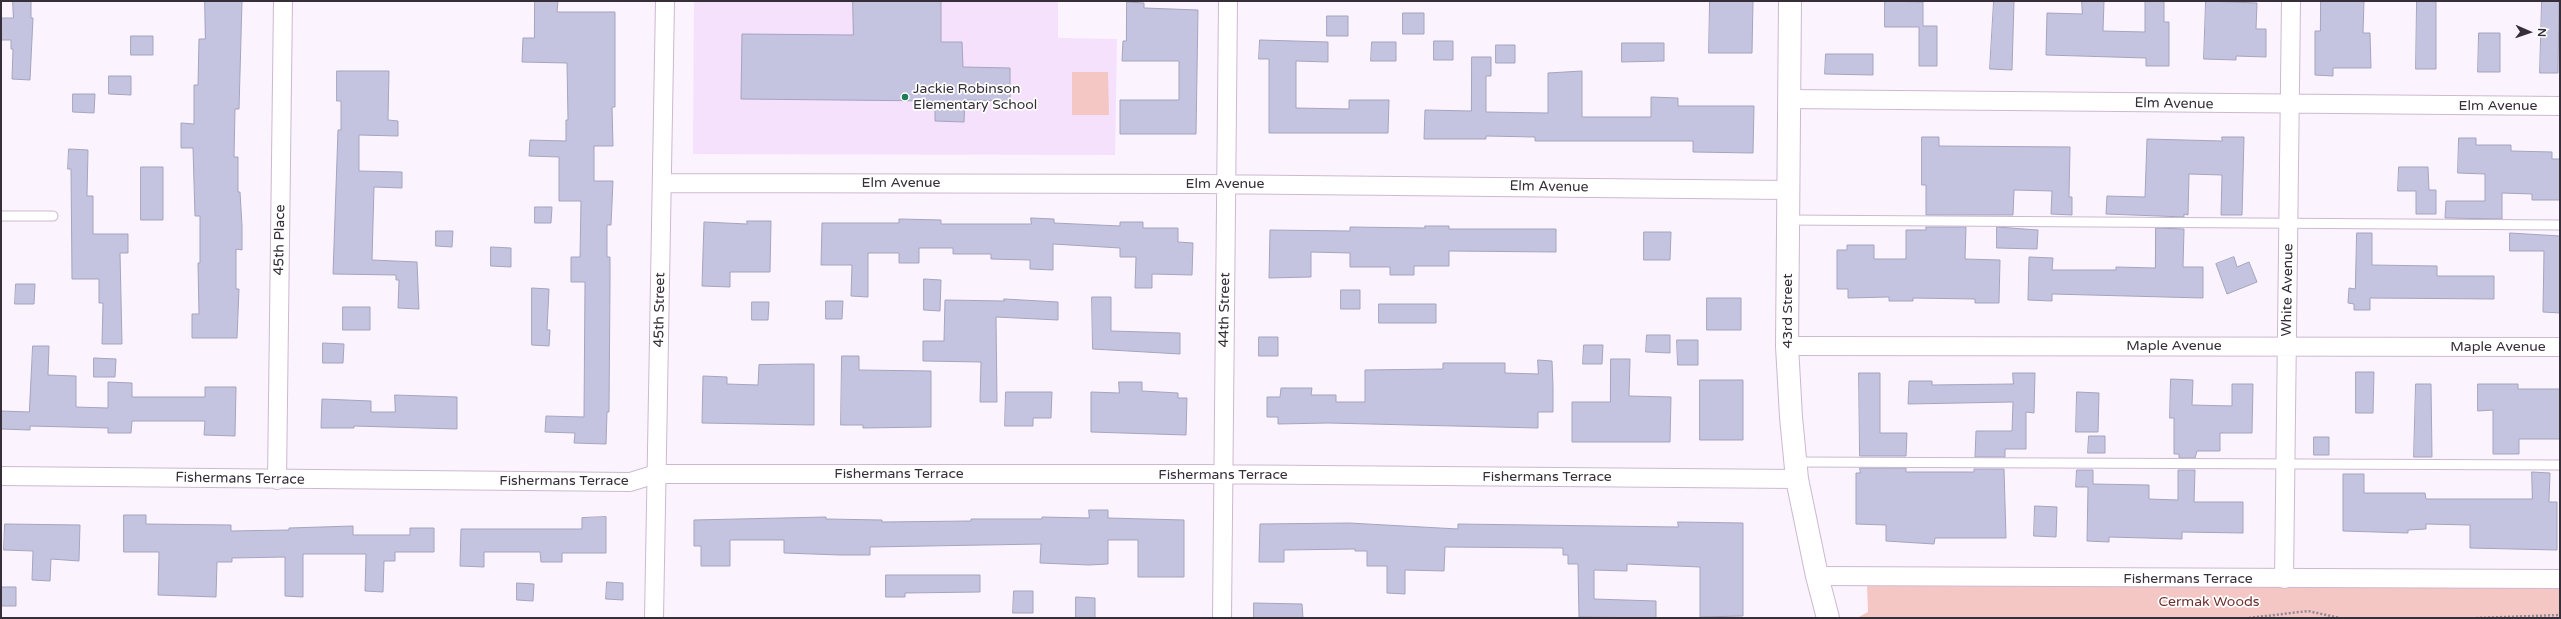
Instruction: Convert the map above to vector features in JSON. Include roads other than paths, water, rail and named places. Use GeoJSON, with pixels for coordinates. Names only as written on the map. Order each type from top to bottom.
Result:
{"type":"FeatureCollection","features":[{"type":"Feature","properties":{"kind":"main road","name":"43rd Street"},"geometry":{"type":"LineString","coordinates":[[1790,1],[1787,190],[1787,346],[1796,470],[1817,576],[1828,618]]}},
{"type":"Feature","properties":{"kind":"street","name":"45th Place"},"geometry":{"type":"LineString","coordinates":[[277,480],[284,1]]}},
{"type":"Feature","properties":{"kind":"street","name":"45th Street"},"geometry":{"type":"LineString","coordinates":[[654,618],[663,183],[665,1]]}},
{"type":"Feature","properties":{"kind":"street","name":"44th Street"},"geometry":{"type":"LineString","coordinates":[[1222,618],[1228,1]]}},
{"type":"Feature","properties":{"kind":"street","name":"White Avenue"},"geometry":{"type":"LineString","coordinates":[[2284,579],[2291,1]]}},
{"type":"Feature","properties":{"kind":"street","name":"Elm Avenue"},"geometry":{"type":"LineString","coordinates":[[1788,99],[2290,105],[2560,106]]}},
{"type":"Feature","properties":{"kind":"street","name":"Elm Avenue"},"geometry":{"type":"LineString","coordinates":[[663,183],[1227,184],[1787,190]]}},
{"type":"Feature","properties":{"kind":"street","name":"Maple Avenue"},"geometry":{"type":"LineString","coordinates":[[1787,346],[2560,347]]}},
{"type":"Feature","properties":{"kind":"street","name":"Fishermans Terrace"},"geometry":{"type":"LineString","coordinates":[[1,476],[277,480],[630,482],[656,474],[1223,474],[1796,470]]}},
{"type":"Feature","properties":{"kind":"street","name":"Fishermans Terrace"},"geometry":{"type":"LineString","coordinates":[[1817,576],[2560,579]]}},
{"type":"Feature","properties":{"kind":"lane"},"geometry":{"type":"LineString","coordinates":[[1,216],[54,216]]}},
{"type":"Feature","properties":{"kind":"lane"},"geometry":{"type":"LineString","coordinates":[[1787,220],[2560,225]]}},
{"type":"Feature","properties":{"kind":"lane"},"geometry":{"type":"LineString","coordinates":[[1796,470],[2286,462],[2560,465]]}},
{"type":"Feature","properties":{"kind":"place","name":"Jackie Robinson Elementary School"},"geometry":{"type":"Point","coordinates":[905,97]}},
{"type":"Feature","properties":{"kind":"park label","name":"Cermak Woods"},"geometry":{"type":"Point","coordinates":[2209,602]}}]}
